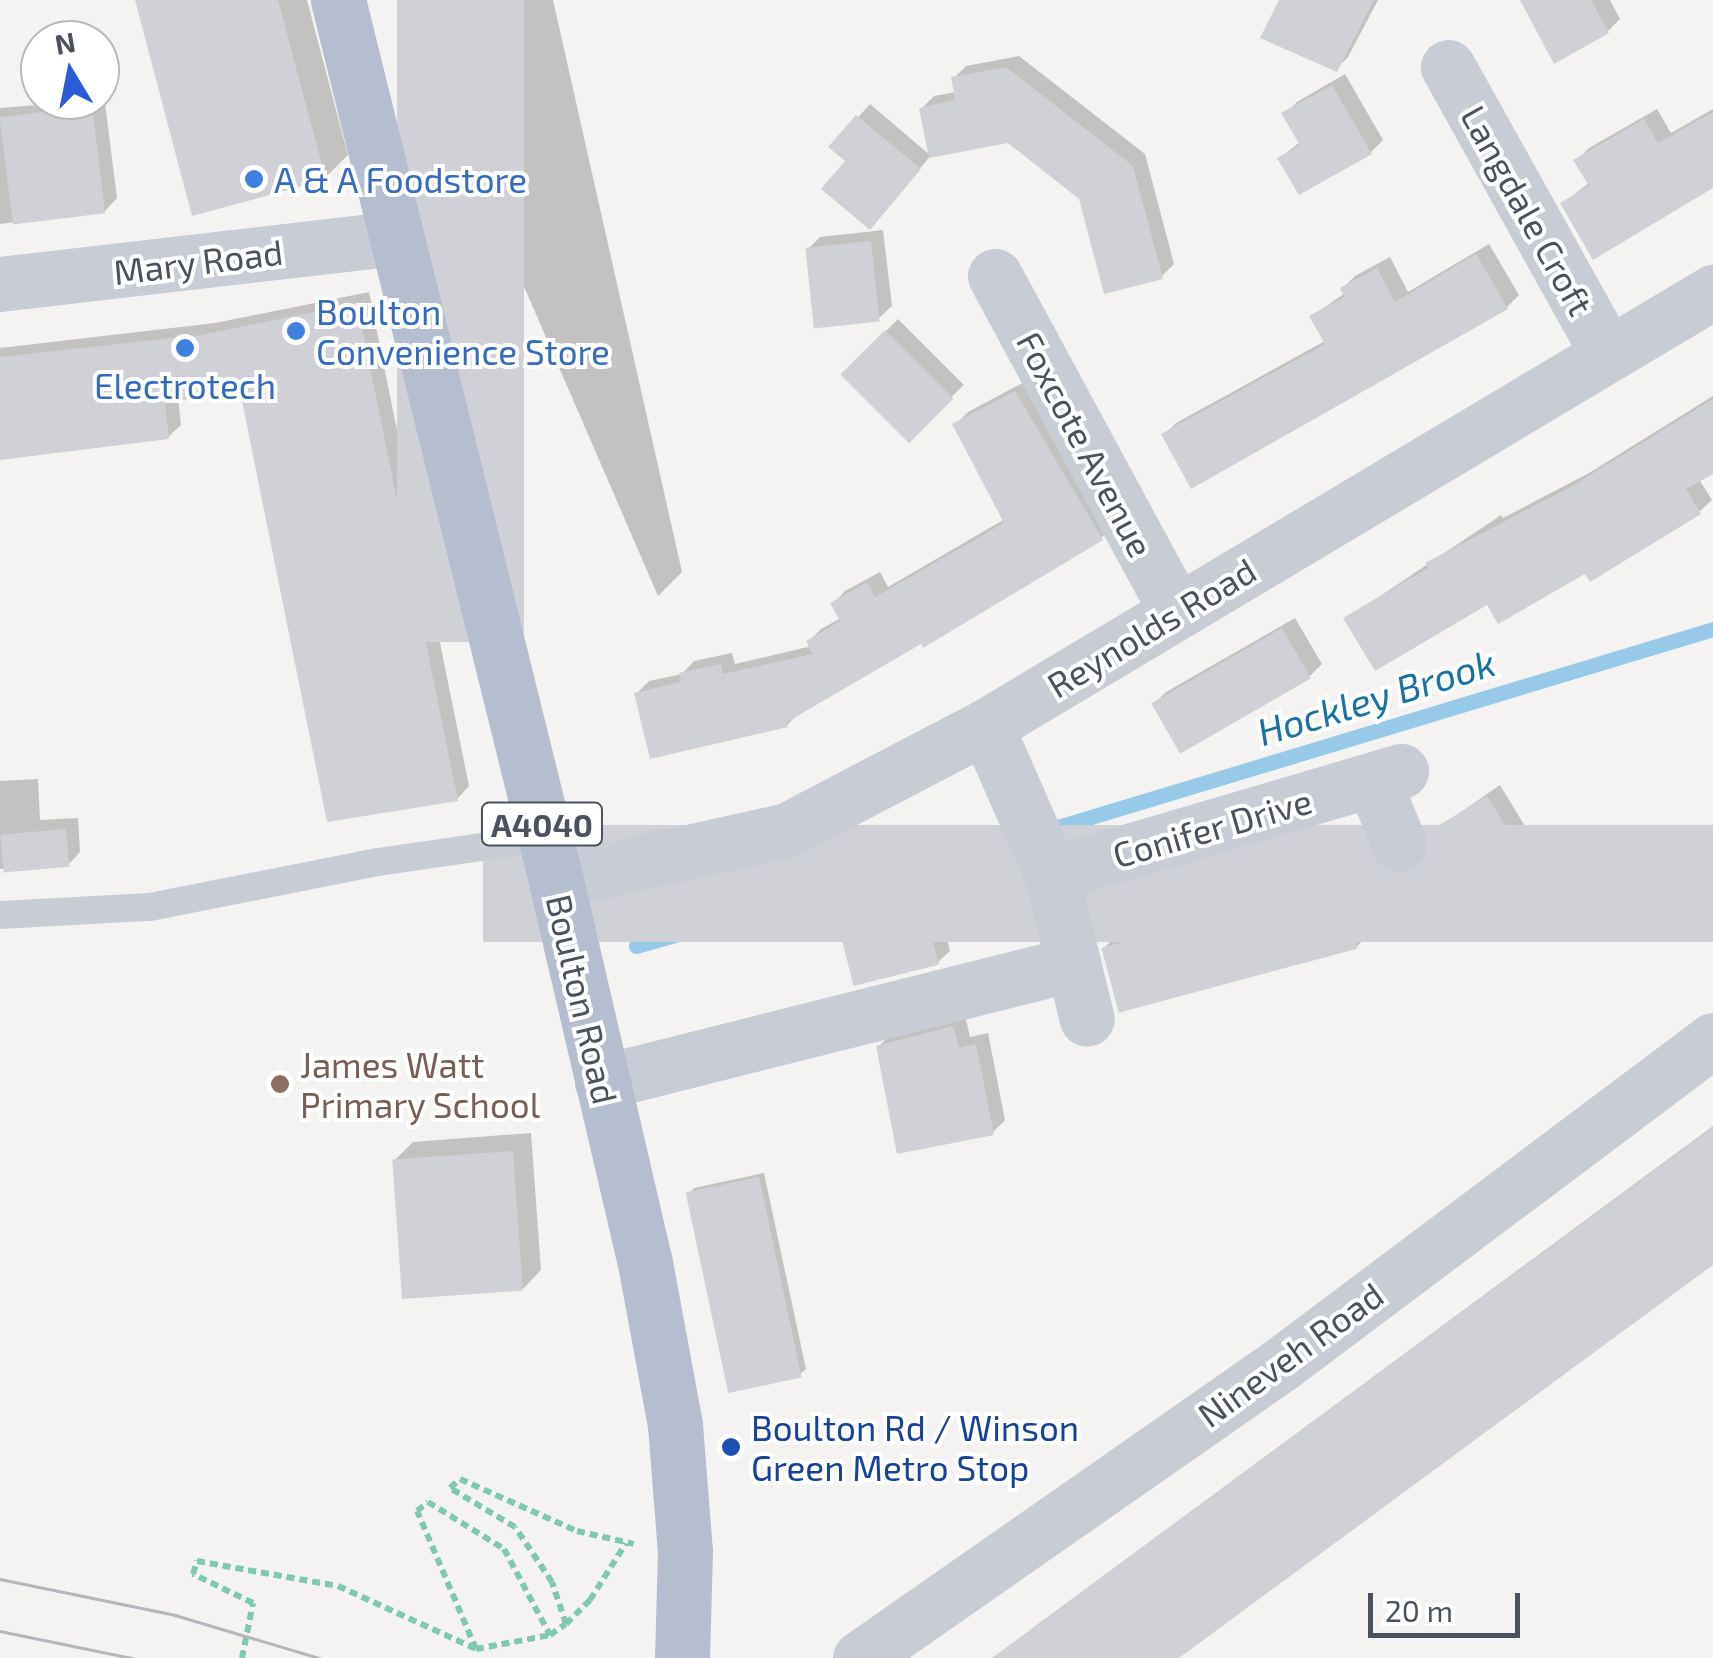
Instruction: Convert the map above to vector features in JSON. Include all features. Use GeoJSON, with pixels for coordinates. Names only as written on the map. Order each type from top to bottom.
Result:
{"type":"FeatureCollection","features":[{"type":"Feature","properties":{"kind":"main road","name":"Boulton Road"},"geometry":{"type":"LineString","coordinates":[[338,0],[550,859],[645,1263],[675,1425],[684,1551],[682,1658]]}},
{"type":"Feature","properties":{"kind":"street","name":"Langdale Croft"},"geometry":{"type":"LineString","coordinates":[[1448,67],[1608,354]]}},
{"type":"Feature","properties":{"kind":"street","name":"Mary Road"},"geometry":{"type":"LineString","coordinates":[[0,284],[396,238]]}},
{"type":"Feature","properties":{"kind":"street","name":"Foxcote Avenue"},"geometry":{"type":"LineString","coordinates":[[995,276],[1177,612]]}},
{"type":"Feature","properties":{"kind":"street","name":"Reynolds Road"},"geometry":{"type":"LineString","coordinates":[[550,859],[787,830],[986,726],[1713,292]]}},
{"type":"Feature","properties":{"kind":"street"},"geometry":{"type":"LineString","coordinates":[[986,726],[1051,874],[1087,1019]]}},
{"type":"Feature","properties":{"kind":"street","name":"Conifer Drive"},"geometry":{"type":"LineString","coordinates":[[1051,874],[1387,775],[1399,844]]}},
{"type":"Feature","properties":{"kind":"street"},"geometry":{"type":"LineString","coordinates":[[602,1082],[1073,964]]}},
{"type":"Feature","properties":{"kind":"street","name":"Nineveh Road"},"geometry":{"type":"LineString","coordinates":[[860,1658],[1280,1364],[1713,1040]]}},
{"type":"Feature","properties":{"kind":"lane"},"geometry":{"type":"LineString","coordinates":[[0,915],[150,907],[378,862],[550,859]]}},
{"type":"Feature","properties":{"kind":"path"},"geometry":{"type":"LineString","coordinates":[[566,1624],[552,1582],[515,1527],[450,1488],[460,1479],[577,1532],[684,1551]]}},
{"type":"Feature","properties":{"kind":"path"},"geometry":{"type":"LineString","coordinates":[[476,1649],[417,1511],[428,1502],[504,1549],[550,1635]]}},
{"type":"Feature","properties":{"kind":"path"},"geometry":{"type":"LineString","coordinates":[[242,1658],[254,1603],[193,1574],[197,1560],[338,1586],[476,1649],[550,1635],[566,1624],[590,1600],[626,1543]]}},
{"type":"Feature","properties":{"kind":"building"},"geometry":{"type":"Polygon","coordinates":[[[135,0],[278,0],[326,180],[192,216],[135,0]]]}},
{"type":"Feature","properties":{"kind":"building"},"geometry":{"type":"Polygon","coordinates":[[[397,0],[524,0],[524,642],[397,642],[397,0]]]}},
{"type":"Feature","properties":{"kind":"building"},"geometry":{"type":"Polygon","coordinates":[[[1279,0],[1374,0],[1337,72],[1260,38],[1279,0]]]}},
{"type":"Feature","properties":{"kind":"building"},"geometry":{"type":"Polygon","coordinates":[[[1520,0],[1591,0],[1609,33],[1554,64],[1520,0]]]}},
{"type":"Feature","properties":{"kind":"building"},"geometry":{"type":"Polygon","coordinates":[[[1006,67],[1133,166],[1163,279],[1104,294],[1079,199],[1008,143],[929,158],[919,108],[955,100],[951,77],[1006,67]]]}},
{"type":"Feature","properties":{"kind":"building"},"geometry":{"type":"Polygon","coordinates":[[[1332,85],[1372,154],[1299,195],[1277,158],[1300,145],[1281,113],[1332,85]]]}},
{"type":"Feature","properties":{"kind":"building"},"geometry":{"type":"Polygon","coordinates":[[[1713,112],[1713,188],[1593,260],[1560,203],[1589,186],[1573,160],[1644,119],[1658,143],[1713,112]]]}},
{"type":"Feature","properties":{"kind":"building"},"geometry":{"type":"Polygon","coordinates":[[[20,115],[20,120],[94,120],[105,213],[13,225],[0,117],[20,115]]]}},
{"type":"Feature","properties":{"kind":"building"},"geometry":{"type":"Polygon","coordinates":[[[856,115],[921,169],[870,230],[821,189],[845,161],[828,147],[856,115]]]}},
{"type":"Feature","properties":{"kind":"building"},"geometry":{"type":"Polygon","coordinates":[[[871,241],[879,322],[814,328],[805,248],[871,241]]]}},
{"type":"Feature","properties":{"kind":"building"},"geometry":{"type":"Polygon","coordinates":[[[1476,254],[1508,309],[1191,489],[1161,434],[1325,344],[1309,316],[1344,297],[1340,288],[1377,268],[1395,302],[1476,254]]]}},
{"type":"Feature","properties":{"kind":"building"},"geometry":{"type":"Polygon","coordinates":[[[357,303],[458,801],[327,822],[240,391],[165,403],[169,439],[0,460],[0,357],[201,335],[357,303]]]}},
{"type":"Feature","properties":{"kind":"building"},"geometry":{"type":"Polygon","coordinates":[[[885,330],[954,399],[909,443],[840,375],[885,330]]]}},
{"type":"Feature","properties":{"kind":"building"},"geometry":{"type":"Polygon","coordinates":[[[1015,391],[1103,540],[923,648],[921,644],[787,722],[788,727],[650,759],[634,693],[681,682],[679,673],[721,664],[723,674],[813,654],[806,641],[840,621],[830,603],[867,582],[875,597],[1004,523],[952,424],[1015,391]]]}},
{"type":"Feature","properties":{"kind":"building"},"geometry":{"type":"Polygon","coordinates":[[[1713,399],[1713,474],[1686,489],[1701,514],[1590,582],[1585,574],[1498,624],[1487,605],[1375,671],[1343,618],[1428,568],[1425,563],[1574,485],[1713,399]]]}},
{"type":"Feature","properties":{"kind":"building"},"geometry":{"type":"Polygon","coordinates":[[[1282,628],[1311,678],[1180,754],[1151,704],[1282,628]]]}},
{"type":"Feature","properties":{"kind":"building"},"geometry":{"type":"Polygon","coordinates":[[[1487,796],[1528,862],[1465,900],[1429,842],[1428,832],[1487,796]]]}},
{"type":"Feature","properties":{"kind":"building"},"geometry":{"type":"Polygon","coordinates":[[[483,825],[1713,825],[1713,942],[483,942],[483,825]]]}},
{"type":"Feature","properties":{"kind":"building"},"geometry":{"type":"Polygon","coordinates":[[[66,829],[69,867],[4,873],[0,835],[66,829]]]}},
{"type":"Feature","properties":{"kind":"building"},"geometry":{"type":"Polygon","coordinates":[[[1340,884],[1357,949],[1119,1013],[1101,948],[1340,884]]]}},
{"type":"Feature","properties":{"kind":"building"},"geometry":{"type":"Polygon","coordinates":[[[921,893],[939,965],[854,986],[836,914],[921,893]]]}},
{"type":"Feature","properties":{"kind":"building"},"geometry":{"type":"Polygon","coordinates":[[[953,1026],[959,1048],[976,1044],[994,1135],[897,1154],[876,1046],[953,1026]]]}},
{"type":"Feature","properties":{"kind":"building"},"geometry":{"type":"Polygon","coordinates":[[[1713,1127],[1713,1265],[1179,1658],[992,1658],[1713,1127]]]}},
{"type":"Feature","properties":{"kind":"building"},"geometry":{"type":"Polygon","coordinates":[[[513,1151],[523,1291],[402,1299],[392,1159],[513,1151]]]}},
{"type":"Feature","properties":{"kind":"building"},"geometry":{"type":"Polygon","coordinates":[[[759,1177],[802,1378],[728,1393],[686,1193],[759,1177]]]}},
{"type":"Feature","properties":{"kind":"waterway","name":"Hockley Brook"},"geometry":{"type":"LineString","coordinates":[[1058,827],[1713,629]]}},
{"type":"Feature","properties":{"kind":"waterway","name":"Hockley Brook"},"geometry":{"type":"LineString","coordinates":[[636,946],[1011,840]]}},
{"type":"Feature","properties":{"kind":"tram line"},"geometry":{"type":"LineString","coordinates":[[0,1579],[175,1615],[319,1658]]}},
{"type":"Feature","properties":{"kind":"tram line"},"geometry":{"type":"LineString","coordinates":[[0,1631],[132,1658]]}},
{"type":"Feature","properties":{"kind":"place","name":"A & A Foodstore"},"geometry":{"type":"Point","coordinates":[254,179]}},
{"type":"Feature","properties":{"kind":"place","name":"Boulton Convenience Store"},"geometry":{"type":"Point","coordinates":[296,331]}},
{"type":"Feature","properties":{"kind":"place","name":"Electrotech"},"geometry":{"type":"Point","coordinates":[185,348]}},
{"type":"Feature","properties":{"kind":"place","name":"James Watt Primary School"},"geometry":{"type":"Point","coordinates":[280,1084]}},
{"type":"Feature","properties":{"kind":"place","name":"Boulton Rd / Winson Green Metro Stop"},"geometry":{"type":"Point","coordinates":[731,1447]}}]}
